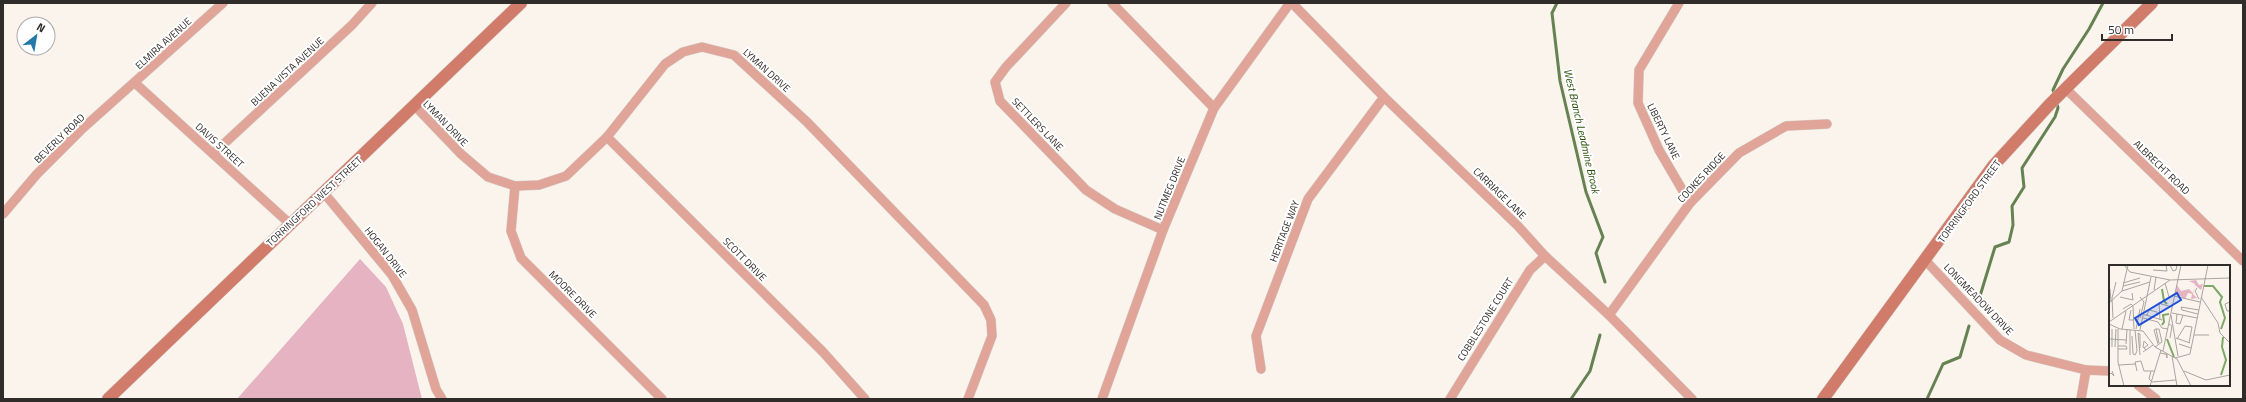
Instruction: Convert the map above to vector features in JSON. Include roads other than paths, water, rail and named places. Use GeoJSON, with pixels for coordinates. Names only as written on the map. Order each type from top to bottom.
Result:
{"type":"FeatureCollection","features":[{"type":"Feature","properties":{"kind":"main road","name":"TORRINGFORD WEST STREET"},"geometry":{"type":"LineString","coordinates":[[108,399],[289,223],[324,193],[521,3]]}},
{"type":"Feature","properties":{"kind":"main road","name":"TORRINGFORD STREET"},"geometry":{"type":"LineString","coordinates":[[1823,399],[1926,261],[1993,166],[2058,96],[2152,3]]}},
{"type":"Feature","properties":{"kind":"street","name":"ELMIRA AVENUE"},"geometry":{"type":"LineString","coordinates":[[135,83],[223,3]]}},
{"type":"Feature","properties":{"kind":"street","name":"BUENA VISTA AVENUE"},"geometry":{"type":"LineString","coordinates":[[214,153],[352,25],[372,3]]}},
{"type":"Feature","properties":{"kind":"street","name":"SETTLERS LANE"},"geometry":{"type":"LineString","coordinates":[[1066,3],[1006,67],[995,82],[1000,100],[1086,190],[1115,209],[1163,230]]}},
{"type":"Feature","properties":{"kind":"street"},"geometry":{"type":"LineString","coordinates":[[1112,3],[1214,108]]}},
{"type":"Feature","properties":{"kind":"street","name":"NUTMEG DRIVE"},"geometry":{"type":"LineString","coordinates":[[1102,399],[1163,230],[1214,108],[1291,3]]}},
{"type":"Feature","properties":{"kind":"street","name":"CARRIAGE LANE"},"geometry":{"type":"LineString","coordinates":[[1291,3],[1384,97],[1518,226],[1545,256],[1609,315],[1692,399]]}},
{"type":"Feature","properties":{"kind":"street","name":"LIBERTY LANE"},"geometry":{"type":"LineString","coordinates":[[1679,3],[1639,70],[1638,103],[1659,150],[1690,202]]}},
{"type":"Feature","properties":{"kind":"street","name":"LYMAN DRIVE"},"geometry":{"type":"LineString","coordinates":[[414,105],[461,154],[488,177],[515,186],[539,185],[566,176],[607,137],[665,64],[683,52],[702,47],[734,55],[807,122],[984,305],[991,320],[992,336],[968,399]]}},
{"type":"Feature","properties":{"kind":"street","name":"DAVIS STREET"},"geometry":{"type":"LineString","coordinates":[[135,83],[214,153],[289,223]]}},
{"type":"Feature","properties":{"kind":"street","name":"BEVERLY ROAD"},"geometry":{"type":"LineString","coordinates":[[3,214],[37,174],[77,135],[135,83]]}},
{"type":"Feature","properties":{"kind":"street","name":"ALBRECHT ROAD"},"geometry":{"type":"LineString","coordinates":[[2058,96],[2243,261]]}},
{"type":"Feature","properties":{"kind":"street","name":"HERITAGE WAY"},"geometry":{"type":"LineString","coordinates":[[1261,369],[1256,336],[1308,199],[1384,97]]}},
{"type":"Feature","properties":{"kind":"street","name":"COOKES RIDGE"},"geometry":{"type":"LineString","coordinates":[[1609,315],[1690,202],[1739,153],[1786,126],[1827,124]]}},
{"type":"Feature","properties":{"kind":"street","name":"SCOTT DRIVE"},"geometry":{"type":"LineString","coordinates":[[607,137],[823,352],[865,399]]}},
{"type":"Feature","properties":{"kind":"street","name":"MOORE DRIVE"},"geometry":{"type":"LineString","coordinates":[[515,186],[511,231],[521,258],[662,399]]}},
{"type":"Feature","properties":{"kind":"street","name":"HOGAN DRIVE"},"geometry":{"type":"LineString","coordinates":[[324,193],[392,275],[412,310],[436,389],[442,399]]}},
{"type":"Feature","properties":{"kind":"street","name":"COBBLESTONE COURT"},"geometry":{"type":"LineString","coordinates":[[1450,399],[1530,270],[1545,256]]}},
{"type":"Feature","properties":{"kind":"street","name":"LONGMEADOW DRIVE"},"geometry":{"type":"LineString","coordinates":[[1926,261],[2000,340],[2026,355],[2086,370],[2109,371]]}},
{"type":"Feature","properties":{"kind":"street"},"geometry":{"type":"LineString","coordinates":[[2080,399],[2086,370]]}},
{"type":"Feature","properties":{"kind":"street"},"geometry":{"type":"LineString","coordinates":[[2139,386],[2156,399]]}},
{"type":"Feature","properties":{"kind":"waterway","name":"West Branch Leadmine Brook"},"geometry":{"type":"LineString","coordinates":[[1557,3],[1552,13],[1560,81],[1586,192],[1603,237],[1596,253],[1605,282]]}},
{"type":"Feature","properties":{"kind":"waterway"},"geometry":{"type":"LineString","coordinates":[[2055,96],[2053,90],[2063,69],[2089,29],[2103,3]]}},
{"type":"Feature","properties":{"kind":"waterway"},"geometry":{"type":"LineString","coordinates":[[1980,296],[1995,247],[2009,242],[2013,225],[2012,206],[2024,187],[2022,168],[2055,117],[2058,108],[2057,103]]}},
{"type":"Feature","properties":{"kind":"waterway"},"geometry":{"type":"LineString","coordinates":[[1927,399],[1943,364],[1960,357],[1969,326]]}},
{"type":"Feature","properties":{"kind":"waterway","name":"West Branch Leadmine Brook"},"geometry":{"type":"LineString","coordinates":[[1571,399],[1590,371],[1600,335]]}}]}
